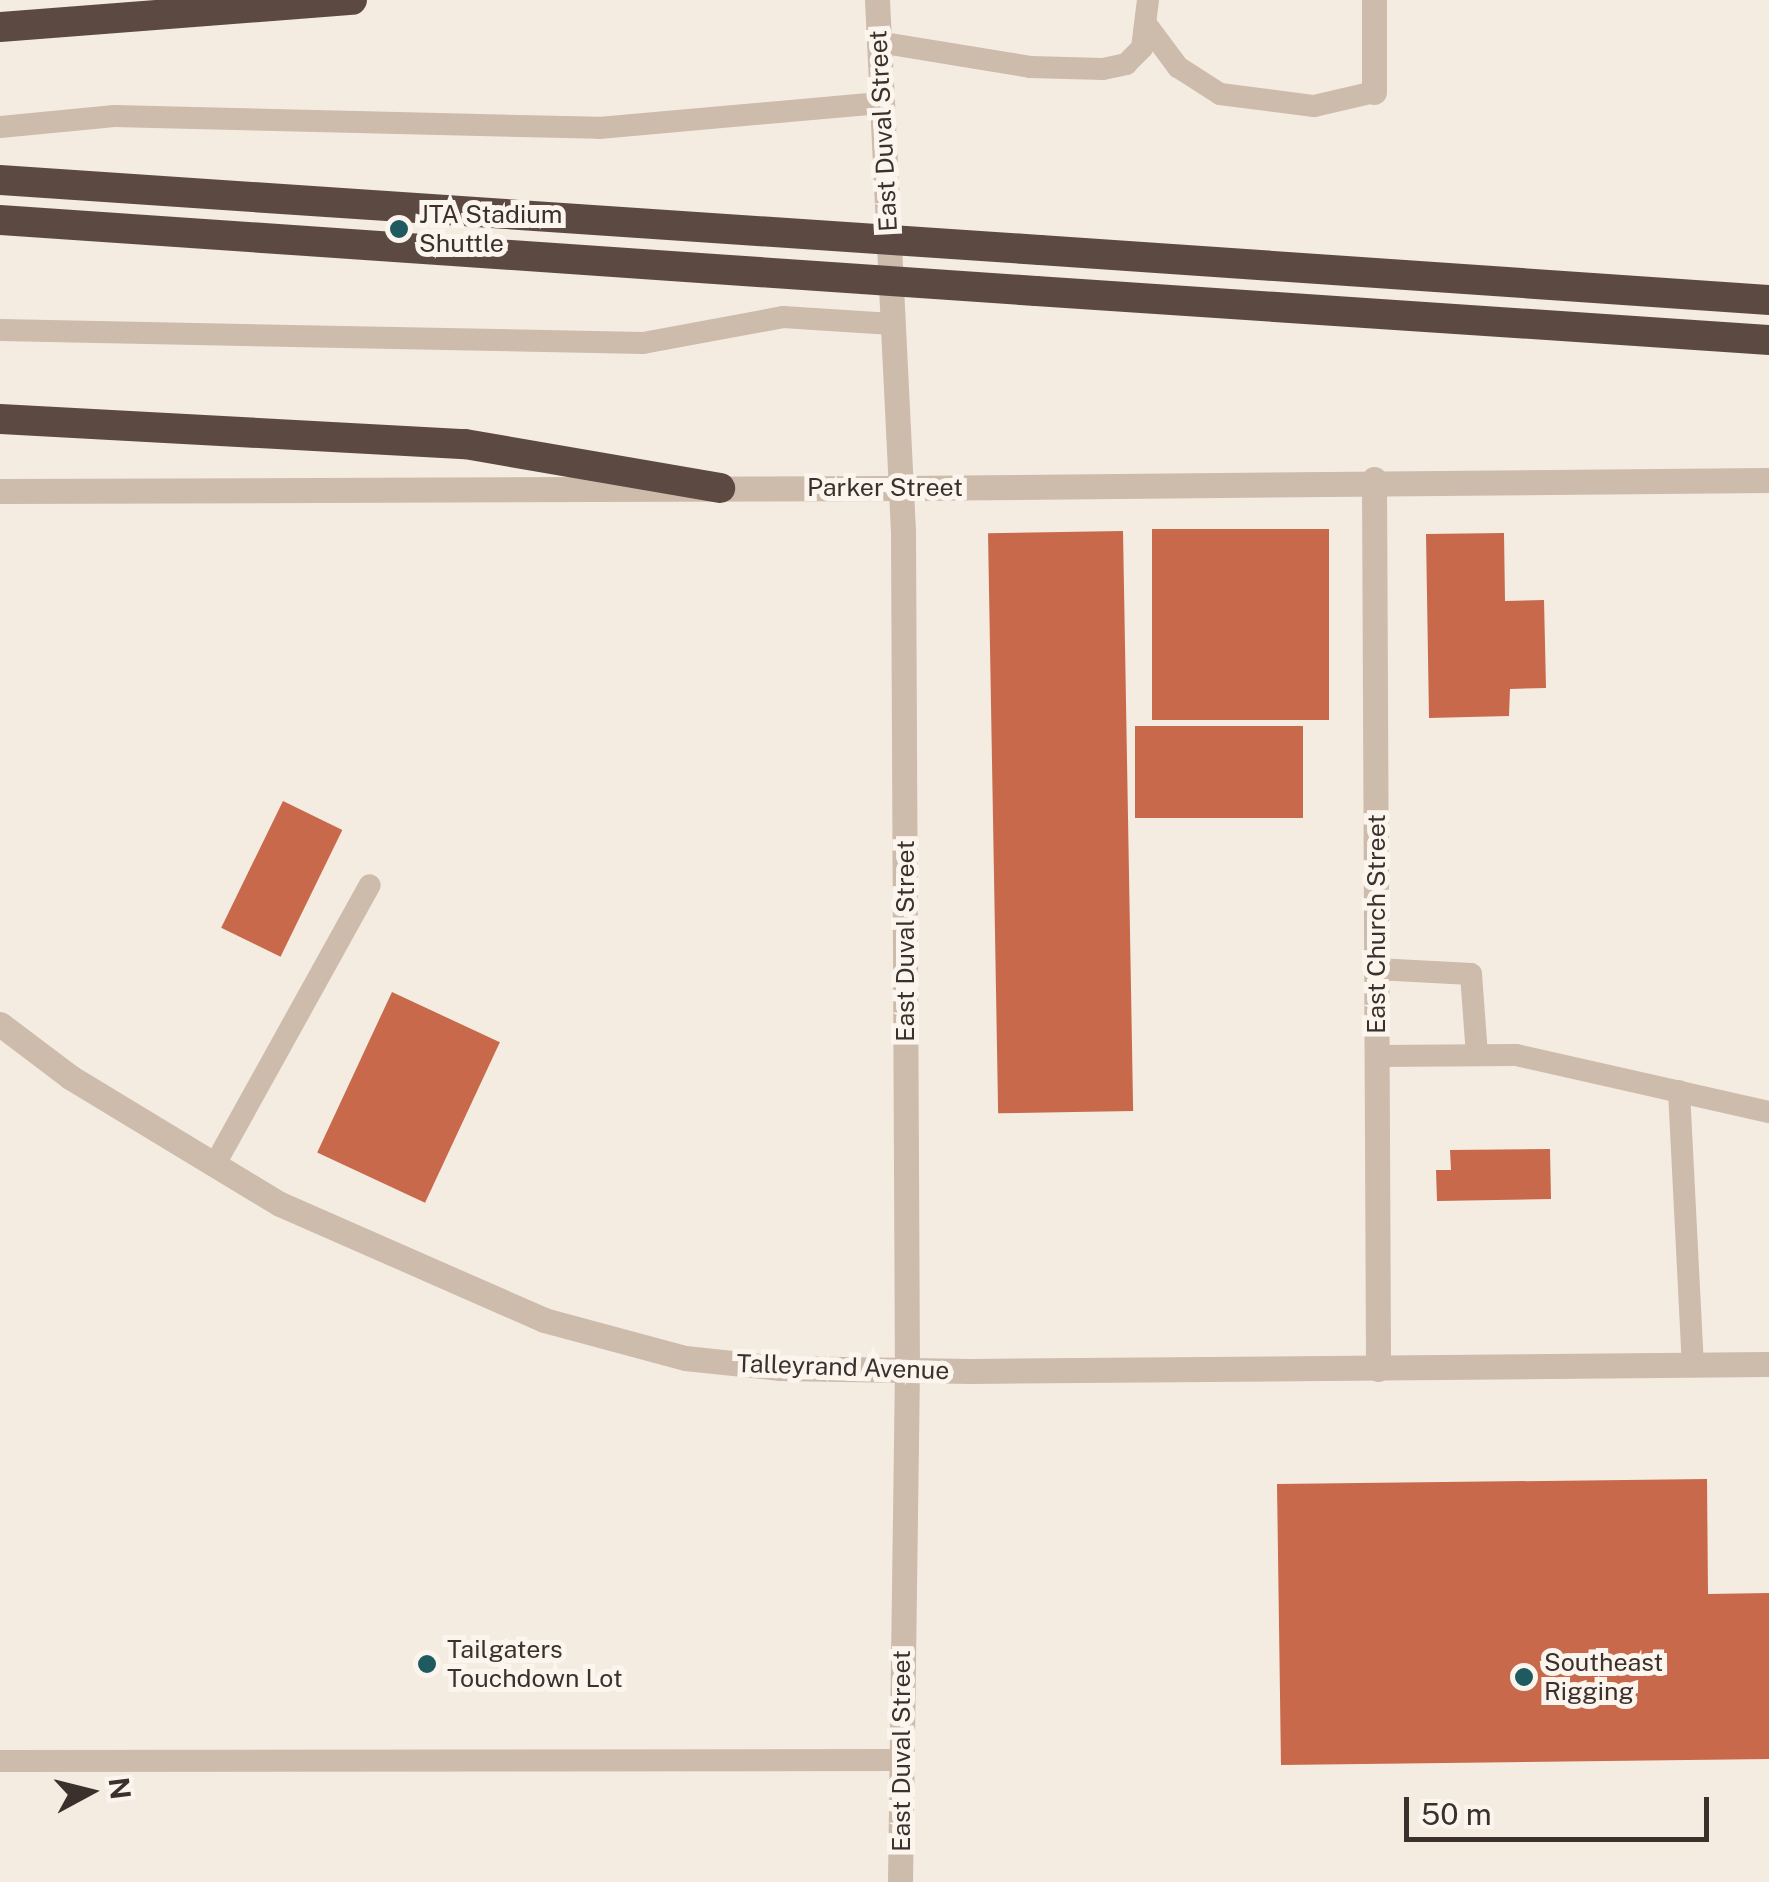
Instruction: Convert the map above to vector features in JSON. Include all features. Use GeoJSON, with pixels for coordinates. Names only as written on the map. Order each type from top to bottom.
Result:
{"type":"FeatureCollection","features":[{"type":"Feature","properties":{"kind":"highway"},"geometry":{"type":"LineString","coordinates":[[0,27],[352,0]]}},
{"type":"Feature","properties":{"kind":"highway"},"geometry":{"type":"LineString","coordinates":[[0,180],[1769,300]]}},
{"type":"Feature","properties":{"kind":"highway"},"geometry":{"type":"LineString","coordinates":[[0,220],[1769,340]]}},
{"type":"Feature","properties":{"kind":"highway"},"geometry":{"type":"LineString","coordinates":[[0,418],[464,444],[720,488]]}},
{"type":"Feature","properties":{"kind":"street","name":"East Duval Street"},"geometry":{"type":"LineString","coordinates":[[877,0],[901,488],[907,1371],[900,1882]]}},
{"type":"Feature","properties":{"kind":"street"},"geometry":{"type":"LineString","coordinates":[[1374,0],[1374,92]]}},
{"type":"Feature","properties":{"kind":"street","name":"Parker Street"},"geometry":{"type":"LineString","coordinates":[[0,491],[901,488],[1374,479],[1769,480]]}},
{"type":"Feature","properties":{"kind":"street","name":"East Church Street"},"geometry":{"type":"LineString","coordinates":[[1374,479],[1378,1369]]}},
{"type":"Feature","properties":{"kind":"street","name":"Talleyrand Avenue"},"geometry":{"type":"LineString","coordinates":[[0,1024],[70,1077],[214,1166],[409,1266],[544,1320],[684,1358],[907,1371],[1769,1364]]}},
{"type":"Feature","properties":{"kind":"lane"},"geometry":{"type":"LineString","coordinates":[[878,42],[1030,67],[1103,69],[1126,64],[1142,48],[1149,28],[1148,0]]}},
{"type":"Feature","properties":{"kind":"lane"},"geometry":{"type":"LineString","coordinates":[[1149,28],[1178,66],[1220,94],[1314,106],[1374,92]]}},
{"type":"Feature","properties":{"kind":"lane"},"geometry":{"type":"LineString","coordinates":[[0,127],[114,116],[599,128],[880,102]]}},
{"type":"Feature","properties":{"kind":"lane"},"geometry":{"type":"LineString","coordinates":[[0,330],[643,344],[782,318],[892,324]]}},
{"type":"Feature","properties":{"kind":"lane"},"geometry":{"type":"LineString","coordinates":[[214,1166],[370,885]]}},
{"type":"Feature","properties":{"kind":"lane"},"geometry":{"type":"LineString","coordinates":[[1376,969],[1471,974],[1477,1055]]}},
{"type":"Feature","properties":{"kind":"lane"},"geometry":{"type":"LineString","coordinates":[[1376,1056],[1516,1055],[1769,1112]]}},
{"type":"Feature","properties":{"kind":"lane"},"geometry":{"type":"LineString","coordinates":[[1679,1091],[1693,1365]]}},
{"type":"Feature","properties":{"kind":"lane"},"geometry":{"type":"LineString","coordinates":[[0,1760],[899,1760]]}},
{"type":"Feature","properties":{"kind":"building"},"geometry":{"type":"Polygon","coordinates":[[[1152,529],[1329,529],[1329,720],[1152,720],[1152,529]]]}},
{"type":"Feature","properties":{"kind":"building"},"geometry":{"type":"Polygon","coordinates":[[[1123,531],[1133,1111],[998,1113],[988,533],[1123,531]]]}},
{"type":"Feature","properties":{"kind":"building"},"geometry":{"type":"Polygon","coordinates":[[[1504,533],[1505,601],[1544,600],[1546,688],[1510,689],[1509,716],[1429,718],[1426,534],[1504,533]]]}},
{"type":"Feature","properties":{"kind":"building"},"geometry":{"type":"Polygon","coordinates":[[[1135,726],[1303,726],[1303,818],[1135,818],[1135,726]]]}},
{"type":"Feature","properties":{"kind":"building"},"geometry":{"type":"Polygon","coordinates":[[[283,801],[342,830],[281,957],[221,928],[283,801]]]}},
{"type":"Feature","properties":{"kind":"building"},"geometry":{"type":"Polygon","coordinates":[[[392,992],[500,1042],[425,1203],[317,1152],[392,992]]]}},
{"type":"Feature","properties":{"kind":"building"},"geometry":{"type":"Polygon","coordinates":[[[1550,1149],[1551,1199],[1437,1201],[1436,1170],[1451,1170],[1450,1150],[1550,1149]]]}},
{"type":"Feature","properties":{"kind":"building","name":"Southeast Rigging"},"geometry":{"type":"Polygon","coordinates":[[[1707,1479],[1708,1594],[1769,1593],[1769,1759],[1281,1765],[1277,1484],[1707,1479]]]}},
{"type":"Feature","properties":{"kind":"place","name":"JTA Stadium Shuttle"},"geometry":{"type":"Point","coordinates":[399,229]}},
{"type":"Feature","properties":{"kind":"place","name":"Tailgaters Touchdown Lot"},"geometry":{"type":"Point","coordinates":[427,1664]}},
{"type":"Feature","properties":{"kind":"place","name":"Southeast Rigging"},"geometry":{"type":"Point","coordinates":[1524,1677]}}]}
